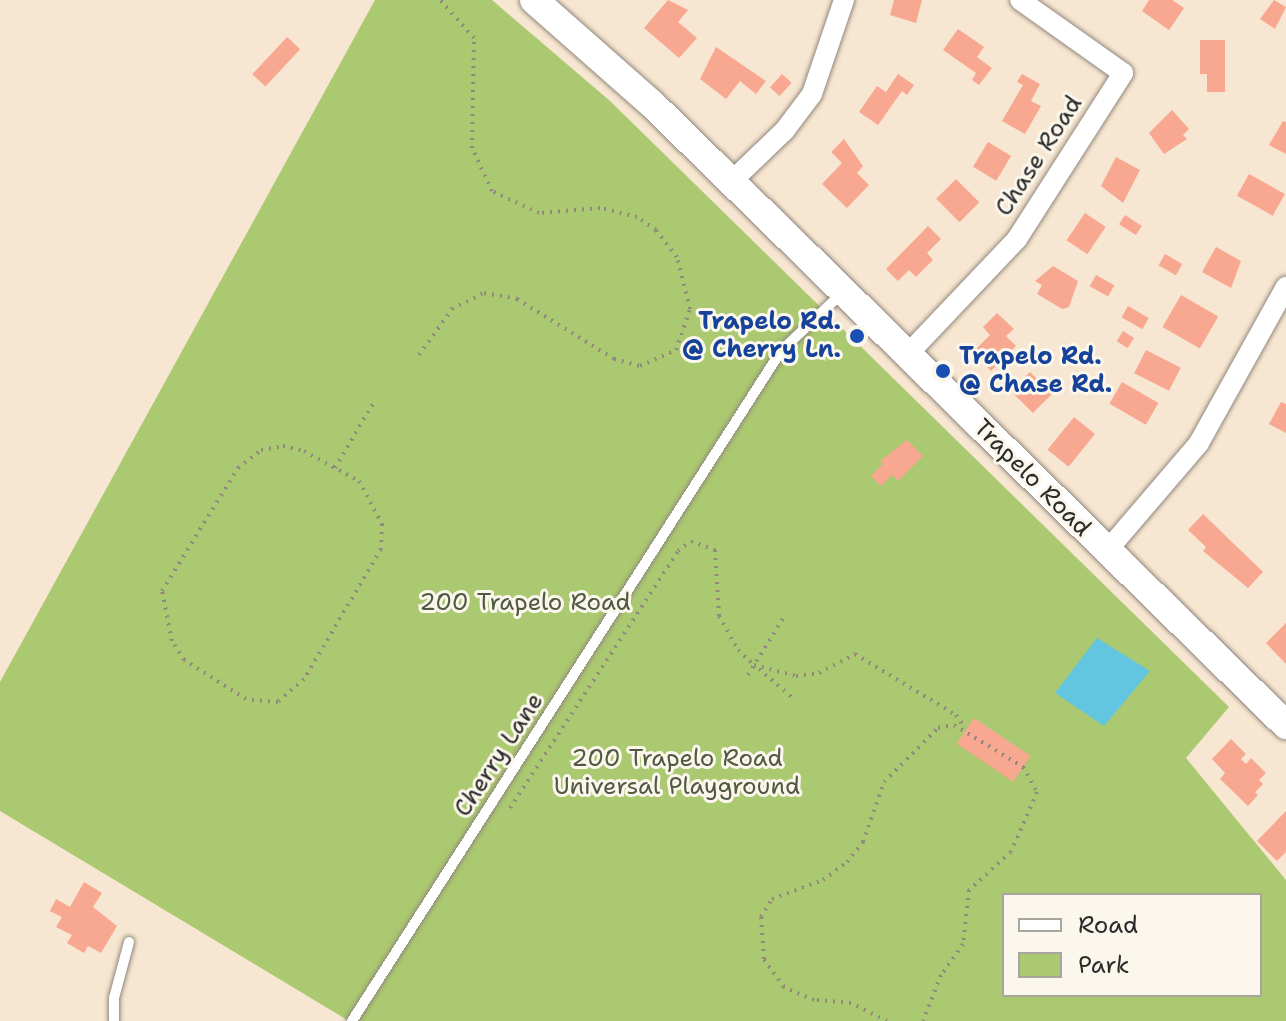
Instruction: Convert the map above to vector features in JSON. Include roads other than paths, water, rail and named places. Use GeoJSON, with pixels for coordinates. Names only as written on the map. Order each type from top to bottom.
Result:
{"type":"FeatureCollection","features":[{"type":"Feature","properties":{"kind":"main road","name":"Trapelo Road"},"geometry":{"type":"LineString","coordinates":[[534,0],[732,181],[1106,552],[1286,725]]}},
{"type":"Feature","properties":{"kind":"street"},"geometry":{"type":"LineString","coordinates":[[732,181],[785,130],[812,94],[844,0]]}},
{"type":"Feature","properties":{"kind":"street","name":"Chase Road"},"geometry":{"type":"LineString","coordinates":[[907,355],[1017,239],[1123,73],[1020,0]]}},
{"type":"Feature","properties":{"kind":"street"},"geometry":{"type":"LineString","coordinates":[[1106,552],[1199,443],[1286,287]]}},
{"type":"Feature","properties":{"kind":"lane","name":"Cherry Lane"},"geometry":{"type":"LineString","coordinates":[[352,1021],[781,351],[843,293]]}},
{"type":"Feature","properties":{"kind":"lane"},"geometry":{"type":"LineString","coordinates":[[114,1021],[114,998],[129,942]]}},
{"type":"Feature","properties":{"kind":"water"},"geometry":{"type":"Polygon","coordinates":[[[1097,638],[1150,671],[1104,726],[1055,693],[1097,638]]]}},
{"type":"Feature","properties":{"kind":"place","name":"Trapelo Rd. @ Cherry Ln."},"geometry":{"type":"Point","coordinates":[857,336]}},
{"type":"Feature","properties":{"kind":"place","name":"Trapelo Rd. @ Chase Rd."},"geometry":{"type":"Point","coordinates":[943,371]}},
{"type":"Feature","properties":{"kind":"park label","name":"200 Trapelo Road"},"geometry":{"type":"Point","coordinates":[525,603]}},
{"type":"Feature","properties":{"kind":"park label","name":"200 Trapelo Road Universal Playground"},"geometry":{"type":"Point","coordinates":[677,773]}}]}
